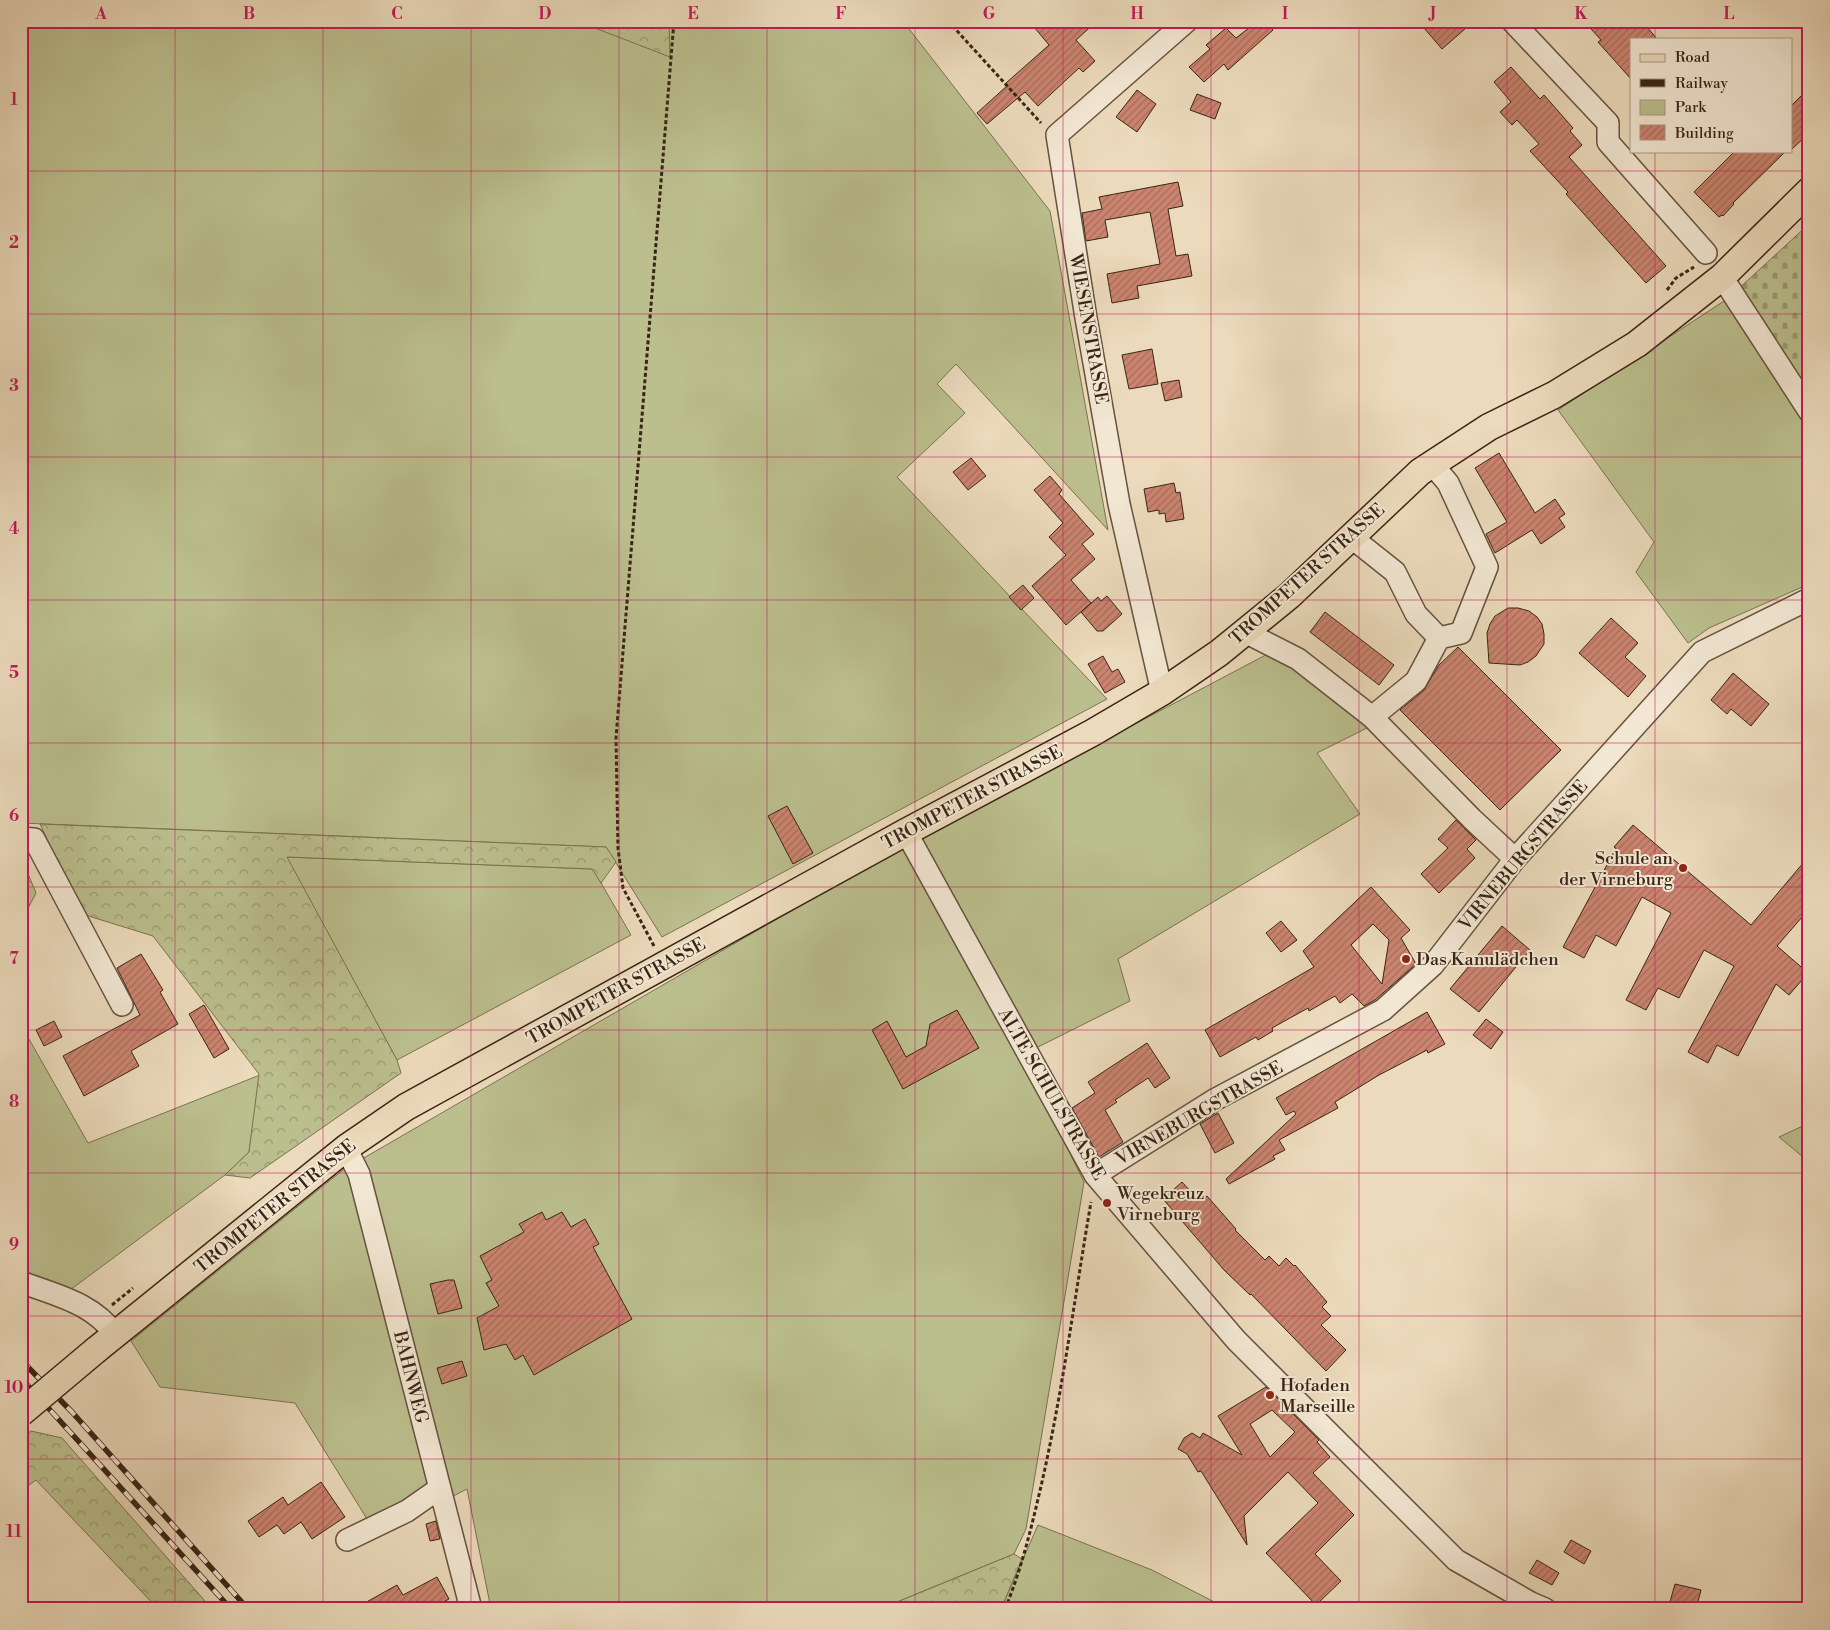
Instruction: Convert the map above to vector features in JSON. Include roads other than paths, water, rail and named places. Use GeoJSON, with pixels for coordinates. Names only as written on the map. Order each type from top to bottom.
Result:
{"type":"FeatureCollection","features":[{"type":"Feature","properties":{"kind":"main road","name":"TROMPETER STRASSE"},"geometry":{"type":"LineString","coordinates":[[21,1413],[115,1334],[346,1148],[406,1107],[906,832],[1092,733],[1162,692],[1219,653],[1289,596],[1420,472],[1489,427],[1554,395],[1637,344],[1722,277],[1809,191]]}},
{"type":"Feature","properties":{"kind":"street","name":"WIESENSTRASSE"},"geometry":{"type":"LineString","coordinates":[[1162,692],[1119,504],[1057,136],[1187,21]]}},
{"type":"Feature","properties":{"kind":"street"},"geometry":{"type":"LineString","coordinates":[[1512,21],[1608,123],[1608,142],[1706,254]]}},
{"type":"Feature","properties":{"kind":"street"},"geometry":{"type":"LineString","coordinates":[[1722,277],[1809,411]]}},
{"type":"Feature","properties":{"kind":"street"},"geometry":{"type":"LineString","coordinates":[[1432,464],[1448,483],[1486,567],[1461,634],[1439,638]]}},
{"type":"Feature","properties":{"kind":"street"},"geometry":{"type":"LineString","coordinates":[[1351,537],[1395,572],[1416,614],[1439,638]]}},
{"type":"Feature","properties":{"kind":"street","name":"VIRNEBURGSTRASSE"},"geometry":{"type":"LineString","coordinates":[[1095,1174],[1216,1099],[1383,1010],[1433,965],[1515,859],[1702,652],[1809,599]]}},
{"type":"Feature","properties":{"kind":"street"},"geometry":{"type":"LineString","coordinates":[[1245,632],[1298,659],[1372,717],[1472,819],[1515,859]]}},
{"type":"Feature","properties":{"kind":"street"},"geometry":{"type":"LineString","coordinates":[[1372,717],[1416,681],[1439,638]]}},
{"type":"Feature","properties":{"kind":"street","name":"ALTE SCHULSTRASSE"},"geometry":{"type":"LineString","coordinates":[[906,832],[1095,1174],[1236,1340],[1456,1560],[1545,1609]]}},
{"type":"Feature","properties":{"kind":"street"},"geometry":{"type":"LineString","coordinates":[[21,838],[34,839],[122,1005]]}},
{"type":"Feature","properties":{"kind":"street","name":"BAHNWEG"},"geometry":{"type":"LineString","coordinates":[[346,1148],[359,1174],[471,1609]]}},
{"type":"Feature","properties":{"kind":"street"},"geometry":{"type":"LineString","coordinates":[[21,1282],[85,1306],[105,1320],[115,1334]]}},
{"type":"Feature","properties":{"kind":"street"},"geometry":{"type":"LineString","coordinates":[[347,1540],[407,1512],[440,1488]]}},
{"type":"Feature","properties":{"kind":"railway"},"geometry":{"type":"LineString","coordinates":[[21,1360],[72,1412],[248,1609]]}},
{"type":"Feature","properties":{"kind":"railway"},"geometry":{"type":"LineString","coordinates":[[21,1378],[231,1609]]}},
{"type":"Feature","properties":{"kind":"place","name":"Schule an der Virneburg"},"geometry":{"type":"Point","coordinates":[1683,868]}},
{"type":"Feature","properties":{"kind":"place","name":"Das Kanulädchen"},"geometry":{"type":"Point","coordinates":[1406,959]}},
{"type":"Feature","properties":{"kind":"place","name":"Wegekreuz Virneburg"},"geometry":{"type":"Point","coordinates":[1107,1203]}},
{"type":"Feature","properties":{"kind":"place","name":"Hofaden Marseille"},"geometry":{"type":"Point","coordinates":[1270,1395]}}]}
